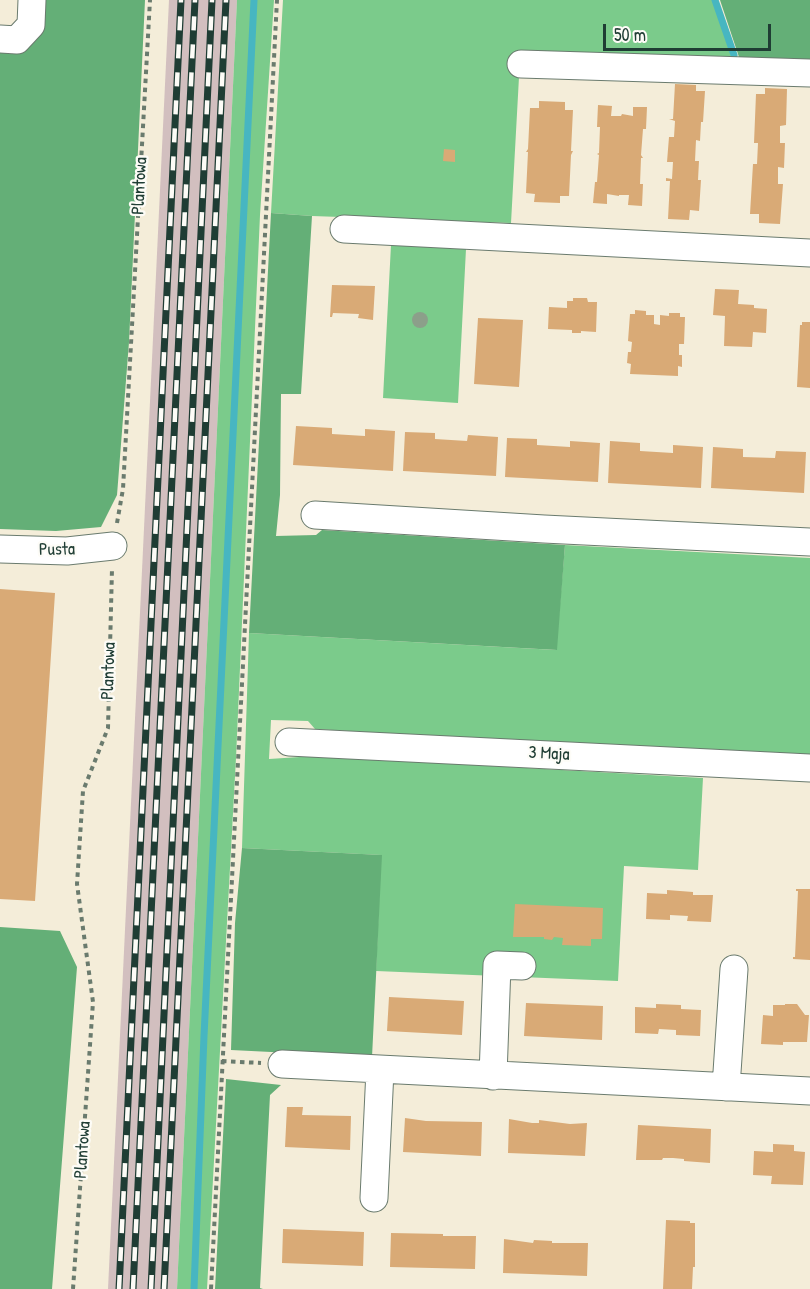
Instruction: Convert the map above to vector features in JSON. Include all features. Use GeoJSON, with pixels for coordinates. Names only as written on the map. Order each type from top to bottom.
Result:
{"type":"FeatureCollection","features":[{"type":"Feature","properties":{"kind":"street"},"geometry":{"type":"LineString","coordinates":[[8,40],[31,25],[32,0]]}},
{"type":"Feature","properties":{"kind":"street"},"geometry":{"type":"LineString","coordinates":[[521,64],[810,73]]}},
{"type":"Feature","properties":{"kind":"street"},"geometry":{"type":"LineString","coordinates":[[344,230],[810,253]]}},
{"type":"Feature","properties":{"kind":"street"},"geometry":{"type":"LineString","coordinates":[[315,516],[810,542]]}},
{"type":"Feature","properties":{"kind":"street","name":"Pusta"},"geometry":{"type":"LineString","coordinates":[[0,549],[67,551],[113,546]]}},
{"type":"Feature","properties":{"kind":"street","name":"3 Maja"},"geometry":{"type":"LineString","coordinates":[[289,742],[810,768]]}},
{"type":"Feature","properties":{"kind":"street"},"geometry":{"type":"LineString","coordinates":[[493,1076],[497,965],[522,966]]}},
{"type":"Feature","properties":{"kind":"street"},"geometry":{"type":"LineString","coordinates":[[726,1087],[734,969]]}},
{"type":"Feature","properties":{"kind":"street"},"geometry":{"type":"LineString","coordinates":[[282,1064],[810,1091]]}},
{"type":"Feature","properties":{"kind":"street"},"geometry":{"type":"LineString","coordinates":[[374,1198],[380,1070]]}},
{"type":"Feature","properties":{"kind":"path","name":"Plantowa"},"geometry":{"type":"LineString","coordinates":[[73,1289],[93,1002],[77,884],[83,791],[108,728],[113,546],[123,489],[150,0]]}},
{"type":"Feature","properties":{"kind":"path"},"geometry":{"type":"LineString","coordinates":[[211,1289],[277,0]]}},
{"type":"Feature","properties":{"kind":"path"},"geometry":{"type":"LineString","coordinates":[[222,1061],[282,1064]]}},
{"type":"Feature","properties":{"kind":"shaded area"},"geometry":{"type":"Polygon","coordinates":[[[169,0],[237,0],[177,1289],[108,1289],[169,0]]]}},
{"type":"Feature","properties":{"kind":"green space"},"geometry":{"type":"Polygon","coordinates":[[[41,0],[145,0],[129,342],[117,495],[101,527],[56,531],[0,529],[0,51],[41,0]]]}},
{"type":"Feature","properties":{"kind":"green space"},"geometry":{"type":"Polygon","coordinates":[[[237,0],[274,0],[260,215],[236,758],[207,1289],[177,1289],[237,0]]]}},
{"type":"Feature","properties":{"kind":"green space"},"geometry":{"type":"Polygon","coordinates":[[[283,0],[713,0],[733,62],[519,77],[511,223],[271,213],[283,0]]]}},
{"type":"Feature","properties":{"kind":"green space"},"geometry":{"type":"Polygon","coordinates":[[[720,0],[810,0],[810,61],[739,57],[720,0]]]}},
{"type":"Feature","properties":{"kind":"green space"},"geometry":{"type":"Polygon","coordinates":[[[271,213],[312,216],[301,394],[281,394],[280,495],[276,536],[316,535],[322,530],[565,545],[557,650],[249,633],[271,213]]]}},
{"type":"Feature","properties":{"kind":"green space"},"geometry":{"type":"Polygon","coordinates":[[[391,245],[466,249],[458,403],[383,398],[391,245]]]}},
{"type":"Feature","properties":{"kind":"green space"},"geometry":{"type":"Polygon","coordinates":[[[565,545],[810,558],[810,758],[315,729],[308,721],[271,720],[269,759],[315,756],[703,778],[698,870],[624,866],[618,981],[376,971],[381,855],[242,848],[249,633],[556,650],[565,545]]]}},
{"type":"Feature","properties":{"kind":"green space"},"geometry":{"type":"Polygon","coordinates":[[[242,848],[382,855],[372,1057],[231,1050],[235,923],[242,848]]]}},
{"type":"Feature","properties":{"kind":"green space"},"geometry":{"type":"Polygon","coordinates":[[[0,927],[60,931],[77,967],[52,1289],[0,1289],[0,927]]]}},
{"type":"Feature","properties":{"kind":"green space"},"geometry":{"type":"Polygon","coordinates":[[[226,1079],[281,1085],[270,1095],[260,1288],[263,1289],[215,1289],[226,1079]]]}},
{"type":"Feature","properties":{"kind":"building"},"geometry":{"type":"Polygon","coordinates":[[[675,84],[696,85],[696,91],[705,91],[700,141],[696,140],[695,161],[699,161],[698,180],[701,180],[699,211],[690,210],[689,220],[668,219],[670,181],[666,181],[666,178],[672,179],[673,162],[667,162],[669,137],[674,137],[675,121],[669,119],[673,119],[675,84]]]}},
{"type":"Feature","properties":{"kind":"building"},"geometry":{"type":"Polygon","coordinates":[[[765,88],[787,89],[786,125],[780,126],[780,143],[785,143],[784,168],[778,167],[778,184],[783,184],[780,224],[759,223],[759,214],[750,214],[753,164],[757,164],[758,143],[754,143],[756,94],[765,94],[765,88]]]}},
{"type":"Feature","properties":{"kind":"building"},"geometry":{"type":"Polygon","coordinates":[[[539,101],[565,102],[565,110],[573,110],[571,151],[573,151],[569,196],[560,196],[560,203],[534,202],[535,194],[526,193],[528,152],[526,152],[530,108],[539,108],[539,101]]]}},
{"type":"Feature","properties":{"kind":"building"},"geometry":{"type":"Polygon","coordinates":[[[598,105],[612,106],[611,116],[622,114],[633,116],[633,107],[647,107],[641,155],[643,158],[641,158],[640,184],[643,184],[642,206],[628,205],[629,195],[607,194],[607,204],[593,203],[599,155],[597,154],[599,153],[600,127],[597,127],[598,105]]]}},
{"type":"Feature","properties":{"kind":"building"},"geometry":{"type":"Polygon","coordinates":[[[444,149],[455,150],[455,162],[443,161],[444,149]]]}},
{"type":"Feature","properties":{"kind":"building"},"geometry":{"type":"Polygon","coordinates":[[[332,285],[375,286],[373,320],[358,318],[359,314],[333,313],[330,317],[332,285]]]}},
{"type":"Feature","properties":{"kind":"building"},"geometry":{"type":"Polygon","coordinates":[[[715,289],[739,290],[738,304],[767,309],[766,333],[753,332],[752,347],[724,346],[725,316],[713,315],[715,289]]]}},
{"type":"Feature","properties":{"kind":"building"},"geometry":{"type":"Polygon","coordinates":[[[573,298],[587,298],[588,302],[597,302],[596,332],[572,333],[572,330],[548,329],[549,307],[567,308],[567,301],[573,301],[573,298]]]}},
{"type":"Feature","properties":{"kind":"building"},"geometry":{"type":"Polygon","coordinates":[[[635,310],[646,311],[646,315],[654,315],[654,324],[660,325],[660,315],[669,316],[669,313],[680,313],[680,317],[685,317],[684,344],[679,344],[682,367],[678,366],[678,376],[630,374],[631,364],[627,363],[632,342],[628,341],[630,314],[635,314],[635,310]]]}},
{"type":"Feature","properties":{"kind":"building"},"geometry":{"type":"Polygon","coordinates":[[[478,318],[523,320],[519,387],[474,384],[478,318]]]}},
{"type":"Feature","properties":{"kind":"building"},"geometry":{"type":"Polygon","coordinates":[[[802,322],[810,322],[810,388],[797,387],[802,322]]]}},
{"type":"Feature","properties":{"kind":"building"},"geometry":{"type":"Polygon","coordinates":[[[296,426],[332,428],[332,434],[365,436],[365,429],[395,431],[393,471],[293,465],[296,426]]]}},
{"type":"Feature","properties":{"kind":"building"},"geometry":{"type":"Polygon","coordinates":[[[405,432],[435,433],[435,439],[467,441],[468,435],[498,437],[496,476],[403,471],[405,432]]]}},
{"type":"Feature","properties":{"kind":"building"},"geometry":{"type":"Polygon","coordinates":[[[507,438],[537,439],[537,445],[570,447],[570,441],[600,443],[598,482],[505,477],[507,438]]]}},
{"type":"Feature","properties":{"kind":"building"},"geometry":{"type":"Polygon","coordinates":[[[610,441],[640,443],[640,451],[673,453],[673,445],[703,447],[701,488],[608,483],[610,441]]]}},
{"type":"Feature","properties":{"kind":"building"},"geometry":{"type":"Polygon","coordinates":[[[713,447],[743,449],[743,457],[775,458],[776,451],[806,452],[804,493],[711,488],[713,447]]]}},
{"type":"Feature","properties":{"kind":"building"},"geometry":{"type":"Polygon","coordinates":[[[0,589],[55,593],[35,901],[0,899],[0,589]]]}},
{"type":"Feature","properties":{"kind":"building"},"geometry":{"type":"Polygon","coordinates":[[[796,889],[810,889],[810,960],[793,959],[795,957],[798,891],[796,889]]]}},
{"type":"Feature","properties":{"kind":"building"},"geometry":{"type":"Polygon","coordinates":[[[667,890],[693,892],[693,895],[713,895],[711,922],[687,921],[688,916],[670,915],[670,920],[646,919],[647,893],[667,894],[667,890]]]}},
{"type":"Feature","properties":{"kind":"building"},"geometry":{"type":"Polygon","coordinates":[[[515,904],[603,908],[602,939],[591,939],[591,946],[562,945],[563,938],[554,937],[552,940],[544,939],[544,937],[513,937],[515,904]]]}},
{"type":"Feature","properties":{"kind":"building"},"geometry":{"type":"Polygon","coordinates":[[[389,997],[464,1001],[462,1035],[387,1031],[389,997]]]}},
{"type":"Feature","properties":{"kind":"building"},"geometry":{"type":"Polygon","coordinates":[[[526,1003],[603,1006],[602,1040],[524,1036],[526,1003]]]}},
{"type":"Feature","properties":{"kind":"building"},"geometry":{"type":"Polygon","coordinates":[[[656,1004],[681,1005],[681,1009],[701,1010],[700,1036],[676,1035],[676,1030],[659,1029],[658,1034],[635,1033],[635,1007],[656,1008],[656,1004]]]}},
{"type":"Feature","properties":{"kind":"building"},"geometry":{"type":"Polygon","coordinates":[[[797,1004],[805,1015],[809,1015],[807,1042],[783,1042],[783,1045],[761,1044],[763,1015],[773,1016],[773,1005],[797,1004]]]}},
{"type":"Feature","properties":{"kind":"building"},"geometry":{"type":"Polygon","coordinates":[[[287,1107],[303,1107],[302,1115],[351,1116],[350,1150],[285,1147],[287,1107]]]}},
{"type":"Feature","properties":{"kind":"building"},"geometry":{"type":"Polygon","coordinates":[[[405,1118],[426,1121],[482,1122],[481,1156],[403,1152],[405,1118]]]}},
{"type":"Feature","properties":{"kind":"building"},"geometry":{"type":"Polygon","coordinates":[[[509,1119],[532,1123],[539,1123],[539,1120],[570,1124],[587,1123],[585,1156],[508,1153],[509,1119]]]}},
{"type":"Feature","properties":{"kind":"building"},"geometry":{"type":"Polygon","coordinates":[[[638,1125],[711,1129],[710,1163],[673,1158],[636,1160],[638,1125]]]}},
{"type":"Feature","properties":{"kind":"building"},"geometry":{"type":"Polygon","coordinates":[[[773,1144],[794,1145],[794,1151],[805,1152],[803,1185],[771,1184],[772,1176],[753,1175],[754,1151],[773,1152],[773,1144]]]}},
{"type":"Feature","properties":{"kind":"building"},"geometry":{"type":"Polygon","coordinates":[[[666,1220],[695,1223],[695,1267],[693,1267],[692,1289],[663,1289],[666,1220]]]}},
{"type":"Feature","properties":{"kind":"building"},"geometry":{"type":"Polygon","coordinates":[[[283,1229],[364,1232],[363,1266],[282,1263],[283,1229]]]}},
{"type":"Feature","properties":{"kind":"building"},"geometry":{"type":"Polygon","coordinates":[[[391,1233],[476,1236],[475,1269],[390,1267],[391,1233]]]}},
{"type":"Feature","properties":{"kind":"building"},"geometry":{"type":"Polygon","coordinates":[[[504,1239],[533,1243],[534,1240],[552,1241],[552,1243],[588,1243],[587,1276],[503,1273],[504,1239]]]}},
{"type":"Feature","properties":{"kind":"waterway"},"geometry":{"type":"LineString","coordinates":[[194,1289],[254,0]]}},
{"type":"Feature","properties":{"kind":"waterway"},"geometry":{"type":"LineString","coordinates":[[715,0],[734,55]]}},
{"type":"Feature","properties":{"kind":"railway"},"geometry":{"type":"LineString","coordinates":[[119,1289],[181,0]]}},
{"type":"Feature","properties":{"kind":"railway"},"geometry":{"type":"LineString","coordinates":[[133,1289],[195,0]]}},
{"type":"Feature","properties":{"kind":"railway"},"geometry":{"type":"LineString","coordinates":[[151,1289],[212,0]]}},
{"type":"Feature","properties":{"kind":"railway"},"geometry":{"type":"LineString","coordinates":[[164,1289],[226,0]]}}]}
